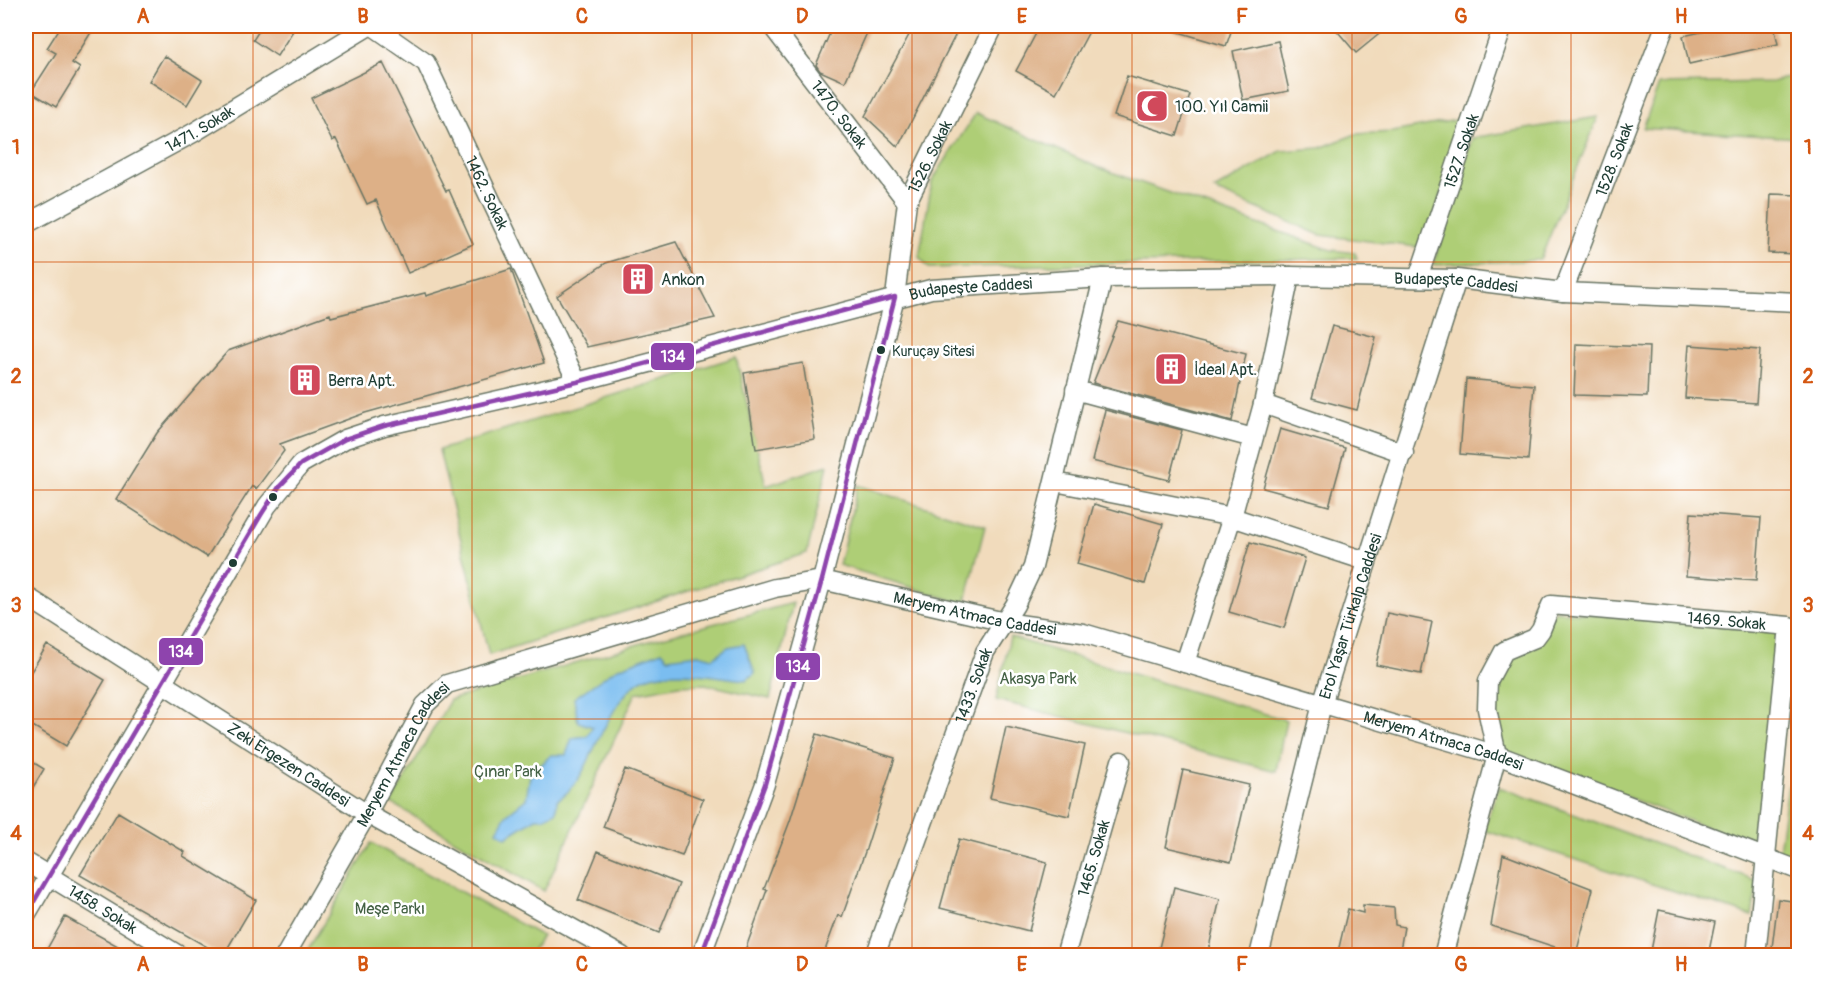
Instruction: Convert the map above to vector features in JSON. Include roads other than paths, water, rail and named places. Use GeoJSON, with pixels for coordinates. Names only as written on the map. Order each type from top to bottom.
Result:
{"type":"FeatureCollection","features":[{"type":"Feature","properties":{"kind":"street","name":"1471. Sokak"},"geometry":{"type":"LineString","coordinates":[[26,224],[193,132],[369,26]]}},
{"type":"Feature","properties":{"kind":"street","name":"1462. Sokak"},"geometry":{"type":"LineString","coordinates":[[373,26],[426,63],[577,382]]}},
{"type":"Feature","properties":{"kind":"street","name":"1470. Sokak"},"geometry":{"type":"LineString","coordinates":[[772,26],[907,202]]}},
{"type":"Feature","properties":{"kind":"street","name":"1526. Sokak"},"geometry":{"type":"LineString","coordinates":[[701,956],[765,784],[822,580],[895,297],[907,202],[994,26]]}},
{"type":"Feature","properties":{"kind":"street","name":"1527. Sokak"},"geometry":{"type":"LineString","coordinates":[[1418,279],[1503,26]]}},
{"type":"Feature","properties":{"kind":"street","name":"1528. Sokak"},"geometry":{"type":"LineString","coordinates":[[1563,292],[1665,26]]}},
{"type":"Feature","properties":{"kind":"street","name":"Budapeşte Caddesi"},"geometry":{"type":"LineString","coordinates":[[26,915],[161,682],[279,488],[301,464],[345,439],[384,426],[577,382],[931,289],[1102,278],[1290,276],[1457,279],[1563,292],[1798,302]]}},
{"type":"Feature","properties":{"kind":"street"},"geometry":{"type":"LineString","coordinates":[[1185,663],[1232,517],[1263,404],[1290,276]]}},
{"type":"Feature","properties":{"kind":"street","name":"1433. Sokak"},"geometry":{"type":"LineString","coordinates":[[875,956],[985,652],[1005,622],[1033,567],[1102,278]]}},
{"type":"Feature","properties":{"kind":"street","name":"Erol Yaşar Türkalp Caddesi"},"geometry":{"type":"LineString","coordinates":[[1259,956],[1322,704],[1366,561],[1404,453],[1457,279]]}},
{"type":"Feature","properties":{"kind":"street"},"geometry":{"type":"LineString","coordinates":[[1076,390],[1253,438]]}},
{"type":"Feature","properties":{"kind":"street"},"geometry":{"type":"LineString","coordinates":[[1263,404],[1404,453]]}},
{"type":"Feature","properties":{"kind":"street"},"geometry":{"type":"LineString","coordinates":[[1055,482],[1232,517],[1366,561]]}},
{"type":"Feature","properties":{"kind":"street","name":"Meryem Atmaca Caddesi"},"geometry":{"type":"LineString","coordinates":[[285,956],[367,814],[425,705],[447,684],[776,588],[822,580],[1005,622],[1083,633],[1497,755],[1798,870]]}},
{"type":"Feature","properties":{"kind":"street","name":"Zeki Ergezen Caddesi"},"geometry":{"type":"LineString","coordinates":[[26,596],[161,682],[198,709],[367,814],[622,956]]}},
{"type":"Feature","properties":{"kind":"street","name":"1469. Sokak"},"geometry":{"type":"LineString","coordinates":[[1497,755],[1488,709],[1488,681],[1504,651],[1535,638],[1541,630],[1551,605],[1789,626],[1756,956]]}},
{"type":"Feature","properties":{"kind":"street"},"geometry":{"type":"LineString","coordinates":[[1443,956],[1497,755]]}},
{"type":"Feature","properties":{"kind":"street","name":"1465. Sokak"},"geometry":{"type":"LineString","coordinates":[[1065,956],[1121,760]]}},
{"type":"Feature","properties":{"kind":"street","name":"1458. Sokak"},"geometry":{"type":"LineString","coordinates":[[26,862],[180,956]]}},
{"type":"Feature","properties":{"kind":"water"},"geometry":{"type":"Polygon","coordinates":[[[744,644],[755,673],[746,680],[669,673],[645,678],[636,683],[620,701],[577,781],[557,800],[556,812],[543,818],[536,818],[506,837],[497,831],[506,815],[526,799],[530,776],[551,755],[566,755],[572,738],[587,736],[593,727],[578,722],[574,698],[616,669],[662,651],[668,658],[699,654],[713,658],[728,647],[744,644]]]}},
{"type":"Feature","properties":{"kind":"place","name":"100. Yıl Camii"},"geometry":{"type":"Point","coordinates":[1152,106]}},
{"type":"Feature","properties":{"kind":"place","name":"Ankon"},"geometry":{"type":"Point","coordinates":[638,279]}},
{"type":"Feature","properties":{"kind":"place","name":"Kuruçay Sitesi"},"geometry":{"type":"Point","coordinates":[881,350]}},
{"type":"Feature","properties":{"kind":"place","name":"İdeal Apt."},"geometry":{"type":"Point","coordinates":[1171,369]}},
{"type":"Feature","properties":{"kind":"place","name":"Berra Apt."},"geometry":{"type":"Point","coordinates":[305,380]}},
{"type":"Feature","properties":{"kind":"park label","name":"Akasya Park"},"geometry":{"type":"Point","coordinates":[1038,678]}},
{"type":"Feature","properties":{"kind":"park label","name":"Çınar Park"},"geometry":{"type":"Point","coordinates":[508,771]}},
{"type":"Feature","properties":{"kind":"park label","name":"Meşe Parkı"},"geometry":{"type":"Point","coordinates":[390,908]}}]}
